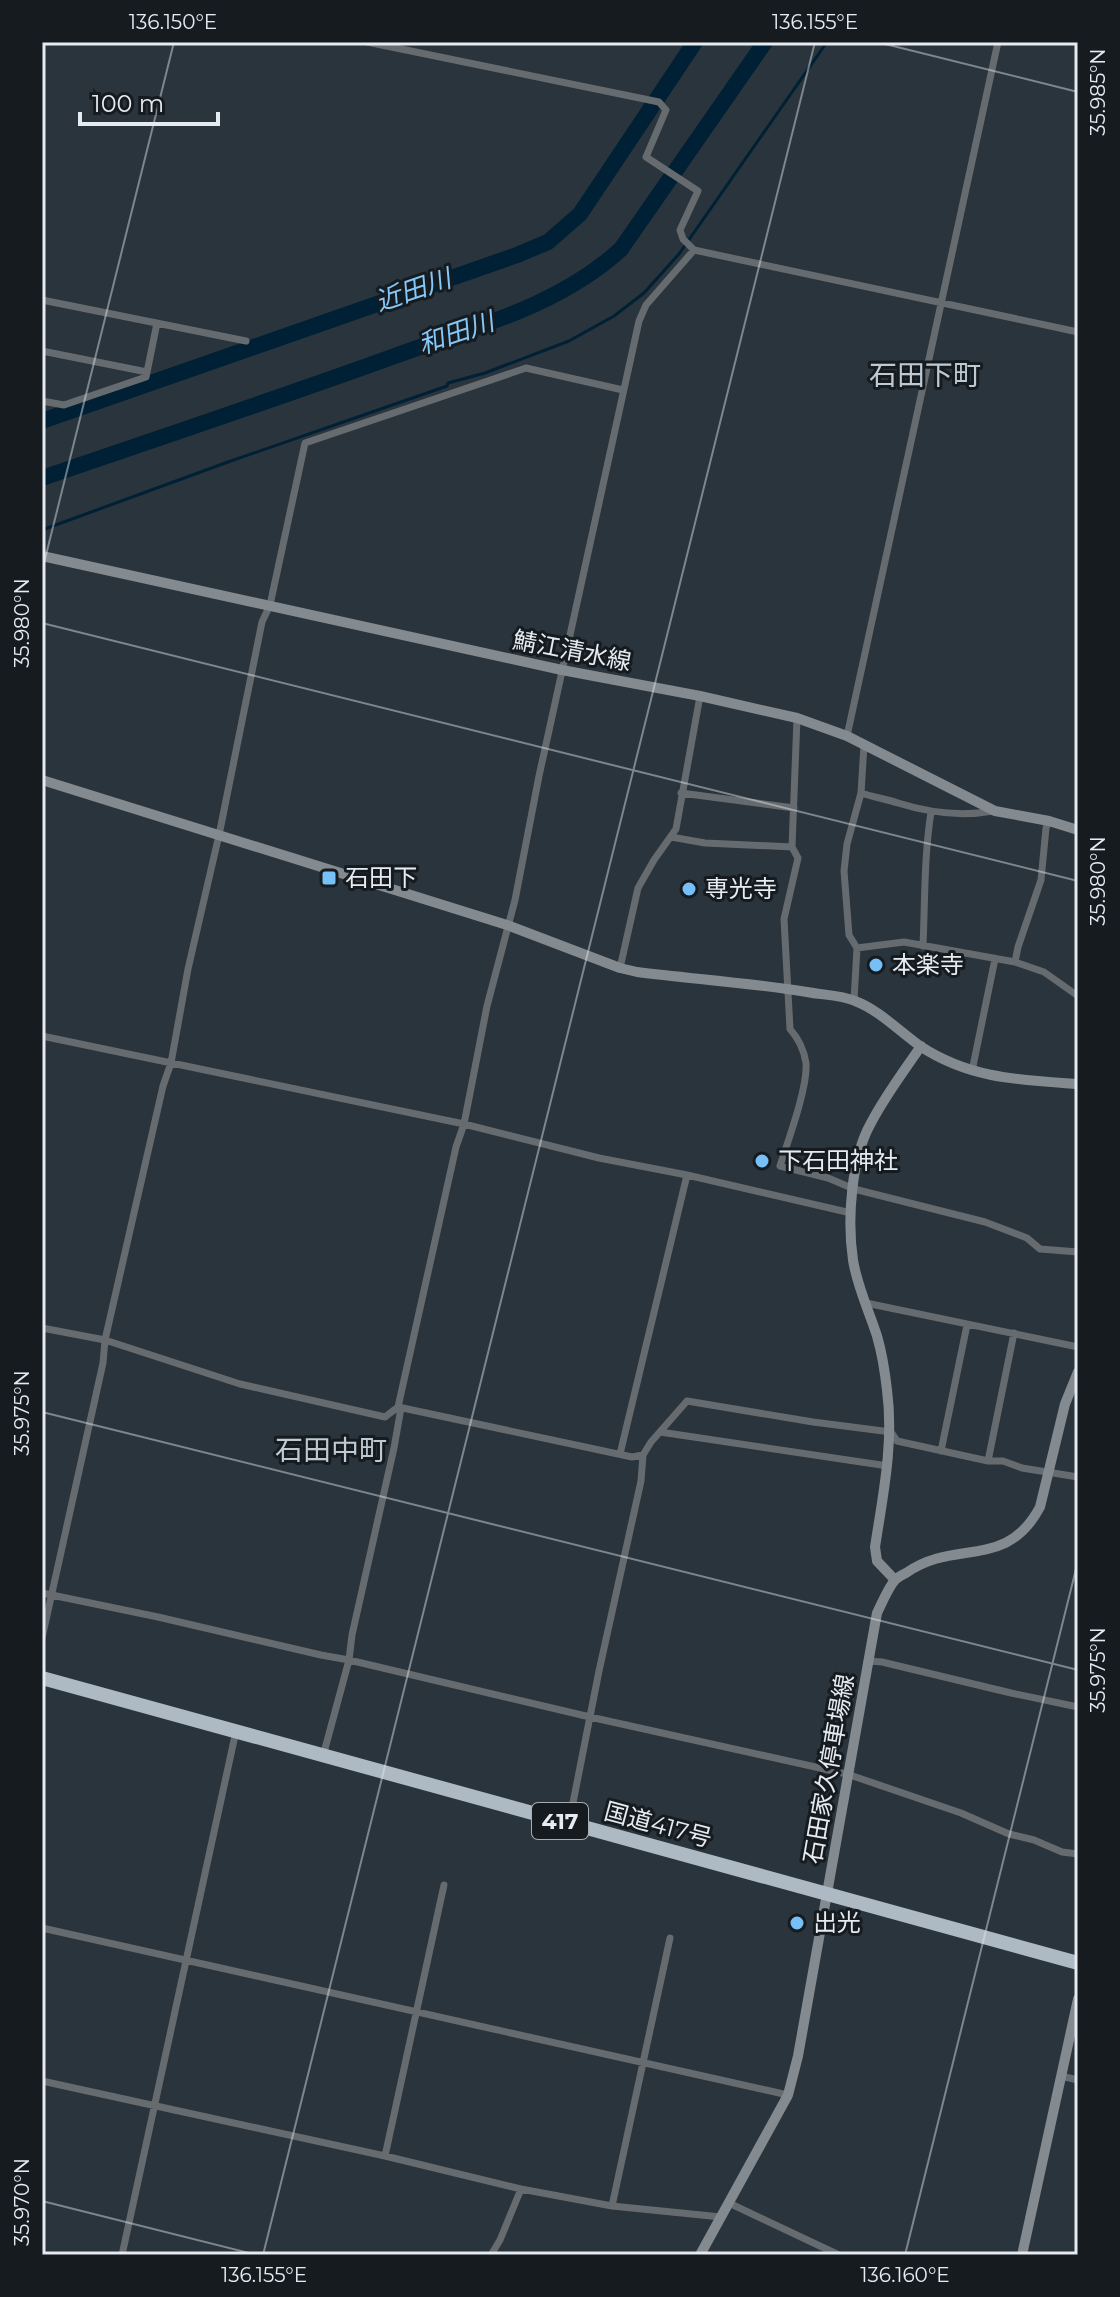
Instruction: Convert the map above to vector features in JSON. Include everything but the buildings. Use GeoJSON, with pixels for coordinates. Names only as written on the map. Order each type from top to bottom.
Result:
{"type":"FeatureCollection","features":[{"type":"Feature","properties":{"kind":"highway","name":"国道417号"},"geometry":{"type":"LineString","coordinates":[[42,1678],[1078,1963]]}},
{"type":"Feature","properties":{"kind":"main road","name":"鯖江清水線"},"geometry":{"type":"LineString","coordinates":[[42,556],[797,718],[847,736],[995,811],[1078,830]]}},
{"type":"Feature","properties":{"kind":"main road"},"geometry":{"type":"LineString","coordinates":[[42,780],[507,925],[620,968],[854,1000],[921,1046],[972,1071],[1006,1080],[1078,1084]]}},
{"type":"Feature","properties":{"kind":"main road"},"geometry":{"type":"LineString","coordinates":[[921,1046],[871,1122],[861,1143],[851,1213],[853,1260],[878,1339],[891,1432],[875,1547],[877,1561],[895,1580],[938,1556],[984,1551],[1008,1542],[1036,1514],[1065,1404],[1078,1372]]}},
{"type":"Feature","properties":{"kind":"main road","name":"石田家久停車場線"},"geometry":{"type":"LineString","coordinates":[[700,2255],[788,2095],[798,2056],[877,1613],[895,1580]]}},
{"type":"Feature","properties":{"kind":"main road"},"geometry":{"type":"LineString","coordinates":[[1022,2255],[1078,1999]]}},
{"type":"Feature","properties":{"kind":"street"},"geometry":{"type":"LineString","coordinates":[[367,42],[659,102],[666,110],[646,157],[698,191],[680,230],[683,239],[694,250],[1078,332]]}},
{"type":"Feature","properties":{"kind":"street"},"geometry":{"type":"LineString","coordinates":[[847,736],[998,42]]}},
{"type":"Feature","properties":{"kind":"street"},"geometry":{"type":"LineString","coordinates":[[323,1756],[349,1660],[456,1147],[464,1124],[487,1006],[515,900],[639,321],[646,305],[694,250]]}},
{"type":"Feature","properties":{"kind":"street"},"geometry":{"type":"LineString","coordinates":[[42,300],[246,341]]}},
{"type":"Feature","properties":{"kind":"street"},"geometry":{"type":"LineString","coordinates":[[42,401],[64,405],[146,377],[157,323]]}},
{"type":"Feature","properties":{"kind":"street"},"geometry":{"type":"LineString","coordinates":[[42,351],[147,372]]}},
{"type":"Feature","properties":{"kind":"street"},"geometry":{"type":"LineString","coordinates":[[42,1638],[103,1363],[105,1340],[163,1086],[171,1063],[262,622],[270,605],[305,443],[526,368],[623,390]]}},
{"type":"Feature","properties":{"kind":"street"},"geometry":{"type":"LineString","coordinates":[[620,968],[638,888],[676,829],[700,696]]}},
{"type":"Feature","properties":{"kind":"street"},"geometry":{"type":"LineString","coordinates":[[797,718],[792,847],[798,858],[784,919],[790,1029],[798,1039],[806,1063],[802,1095],[780,1166],[828,1178],[854,1189],[985,1222],[1027,1238],[1040,1249],[1078,1252]]}},
{"type":"Feature","properties":{"kind":"street"},"geometry":{"type":"LineString","coordinates":[[854,1000],[857,948],[849,935],[843,879],[847,844],[861,793],[864,745]]}},
{"type":"Feature","properties":{"kind":"street"},"geometry":{"type":"LineString","coordinates":[[681,793],[794,808]]}},
{"type":"Feature","properties":{"kind":"street"},"geometry":{"type":"LineString","coordinates":[[861,793],[931,812],[970,815],[995,811]]}},
{"type":"Feature","properties":{"kind":"street"},"geometry":{"type":"LineString","coordinates":[[923,946],[927,835],[931,812]]}},
{"type":"Feature","properties":{"kind":"street"},"geometry":{"type":"LineString","coordinates":[[1015,962],[1041,880],[1049,821]]}},
{"type":"Feature","properties":{"kind":"street"},"geometry":{"type":"LineString","coordinates":[[671,837],[705,843],[792,847]]}},
{"type":"Feature","properties":{"kind":"street"},"geometry":{"type":"LineString","coordinates":[[857,948],[904,942],[1015,962],[1044,972],[1078,996]]}},
{"type":"Feature","properties":{"kind":"street"},"geometry":{"type":"LineString","coordinates":[[972,1071],[995,959]]}},
{"type":"Feature","properties":{"kind":"street"},"geometry":{"type":"LineString","coordinates":[[42,1036],[464,1124],[586,1155],[851,1213]]}},
{"type":"Feature","properties":{"kind":"street"},"geometry":{"type":"LineString","coordinates":[[620,1454],[687,1175]]}},
{"type":"Feature","properties":{"kind":"street"},"geometry":{"type":"LineString","coordinates":[[866,1303],[1078,1347]]}},
{"type":"Feature","properties":{"kind":"street"},"geometry":{"type":"LineString","coordinates":[[941,1451],[967,1325]]}},
{"type":"Feature","properties":{"kind":"street"},"geometry":{"type":"LineString","coordinates":[[42,1328],[105,1340],[240,1384],[385,1417],[400,1407],[632,1457],[643,1455]]}},
{"type":"Feature","properties":{"kind":"street"},"geometry":{"type":"LineString","coordinates":[[988,1461],[1014,1333]]}},
{"type":"Feature","properties":{"kind":"street"},"geometry":{"type":"LineString","coordinates":[[569,1823],[641,1481],[643,1455],[687,1401],[891,1432],[897,1441],[1078,1477]]}},
{"type":"Feature","properties":{"kind":"street"},"geometry":{"type":"LineString","coordinates":[[660,1432],[888,1466]]}},
{"type":"Feature","properties":{"kind":"street"},"geometry":{"type":"LineString","coordinates":[[42,1593],[847,1774],[961,1813],[1009,1834],[1062,1852],[1078,1854]]}},
{"type":"Feature","properties":{"kind":"street"},"geometry":{"type":"LineString","coordinates":[[869,1661],[1078,1707]]}},
{"type":"Feature","properties":{"kind":"street"},"geometry":{"type":"LineString","coordinates":[[122,2255],[236,1731]]}},
{"type":"Feature","properties":{"kind":"street"},"geometry":{"type":"LineString","coordinates":[[385,2156],[444,1885]]}},
{"type":"Feature","properties":{"kind":"street"},"geometry":{"type":"LineString","coordinates":[[42,1928],[788,2095]]}},
{"type":"Feature","properties":{"kind":"street"},"geometry":{"type":"LineString","coordinates":[[612,2206],[670,1938]]}},
{"type":"Feature","properties":{"kind":"street"},"geometry":{"type":"LineString","coordinates":[[1061,2076],[1078,2080]]}},
{"type":"Feature","properties":{"kind":"street"},"geometry":{"type":"LineString","coordinates":[[42,2081],[521,2189],[612,2206],[721,2217]]}},
{"type":"Feature","properties":{"kind":"street"},"geometry":{"type":"LineString","coordinates":[[491,2255],[521,2189]]}},
{"type":"Feature","properties":{"kind":"street"},"geometry":{"type":"LineString","coordinates":[[729,2203],[839,2255]]}},
{"type":"Feature","properties":{"kind":"waterway","name":"近田川"},"geometry":{"type":"LineString","coordinates":[[42,421],[548,242],[580,214],[695,42]]}},
{"type":"Feature","properties":{"kind":"waterway","name":"和田川"},"geometry":{"type":"LineString","coordinates":[[42,478],[483,325],[570,286],[621,249],[765,42]]}},
{"type":"Feature","properties":{"kind":"waterway"},"geometry":{"type":"LineString","coordinates":[[42,530],[447,386],[448,383],[485,373],[569,341],[614,316],[644,293],[679,254],[827,42]]}},
{"type":"Feature","properties":{"kind":"place","name":"石田下"},"geometry":{"type":"Point","coordinates":[329,878]}},
{"type":"Feature","properties":{"kind":"place","name":"専光寺"},"geometry":{"type":"Point","coordinates":[689,889]}},
{"type":"Feature","properties":{"kind":"place","name":"本楽寺"},"geometry":{"type":"Point","coordinates":[876,965]}},
{"type":"Feature","properties":{"kind":"place","name":"下石田神社"},"geometry":{"type":"Point","coordinates":[762,1161]}},
{"type":"Feature","properties":{"kind":"place","name":"出光"},"geometry":{"type":"Point","coordinates":[797,1923]}},
{"type":"Feature","properties":{"kind":"district","name":"石田下町"},"geometry":{"type":"Point","coordinates":[925,375]}},
{"type":"Feature","properties":{"kind":"district","name":"石田中町"},"geometry":{"type":"Point","coordinates":[331,1450]}}]}
